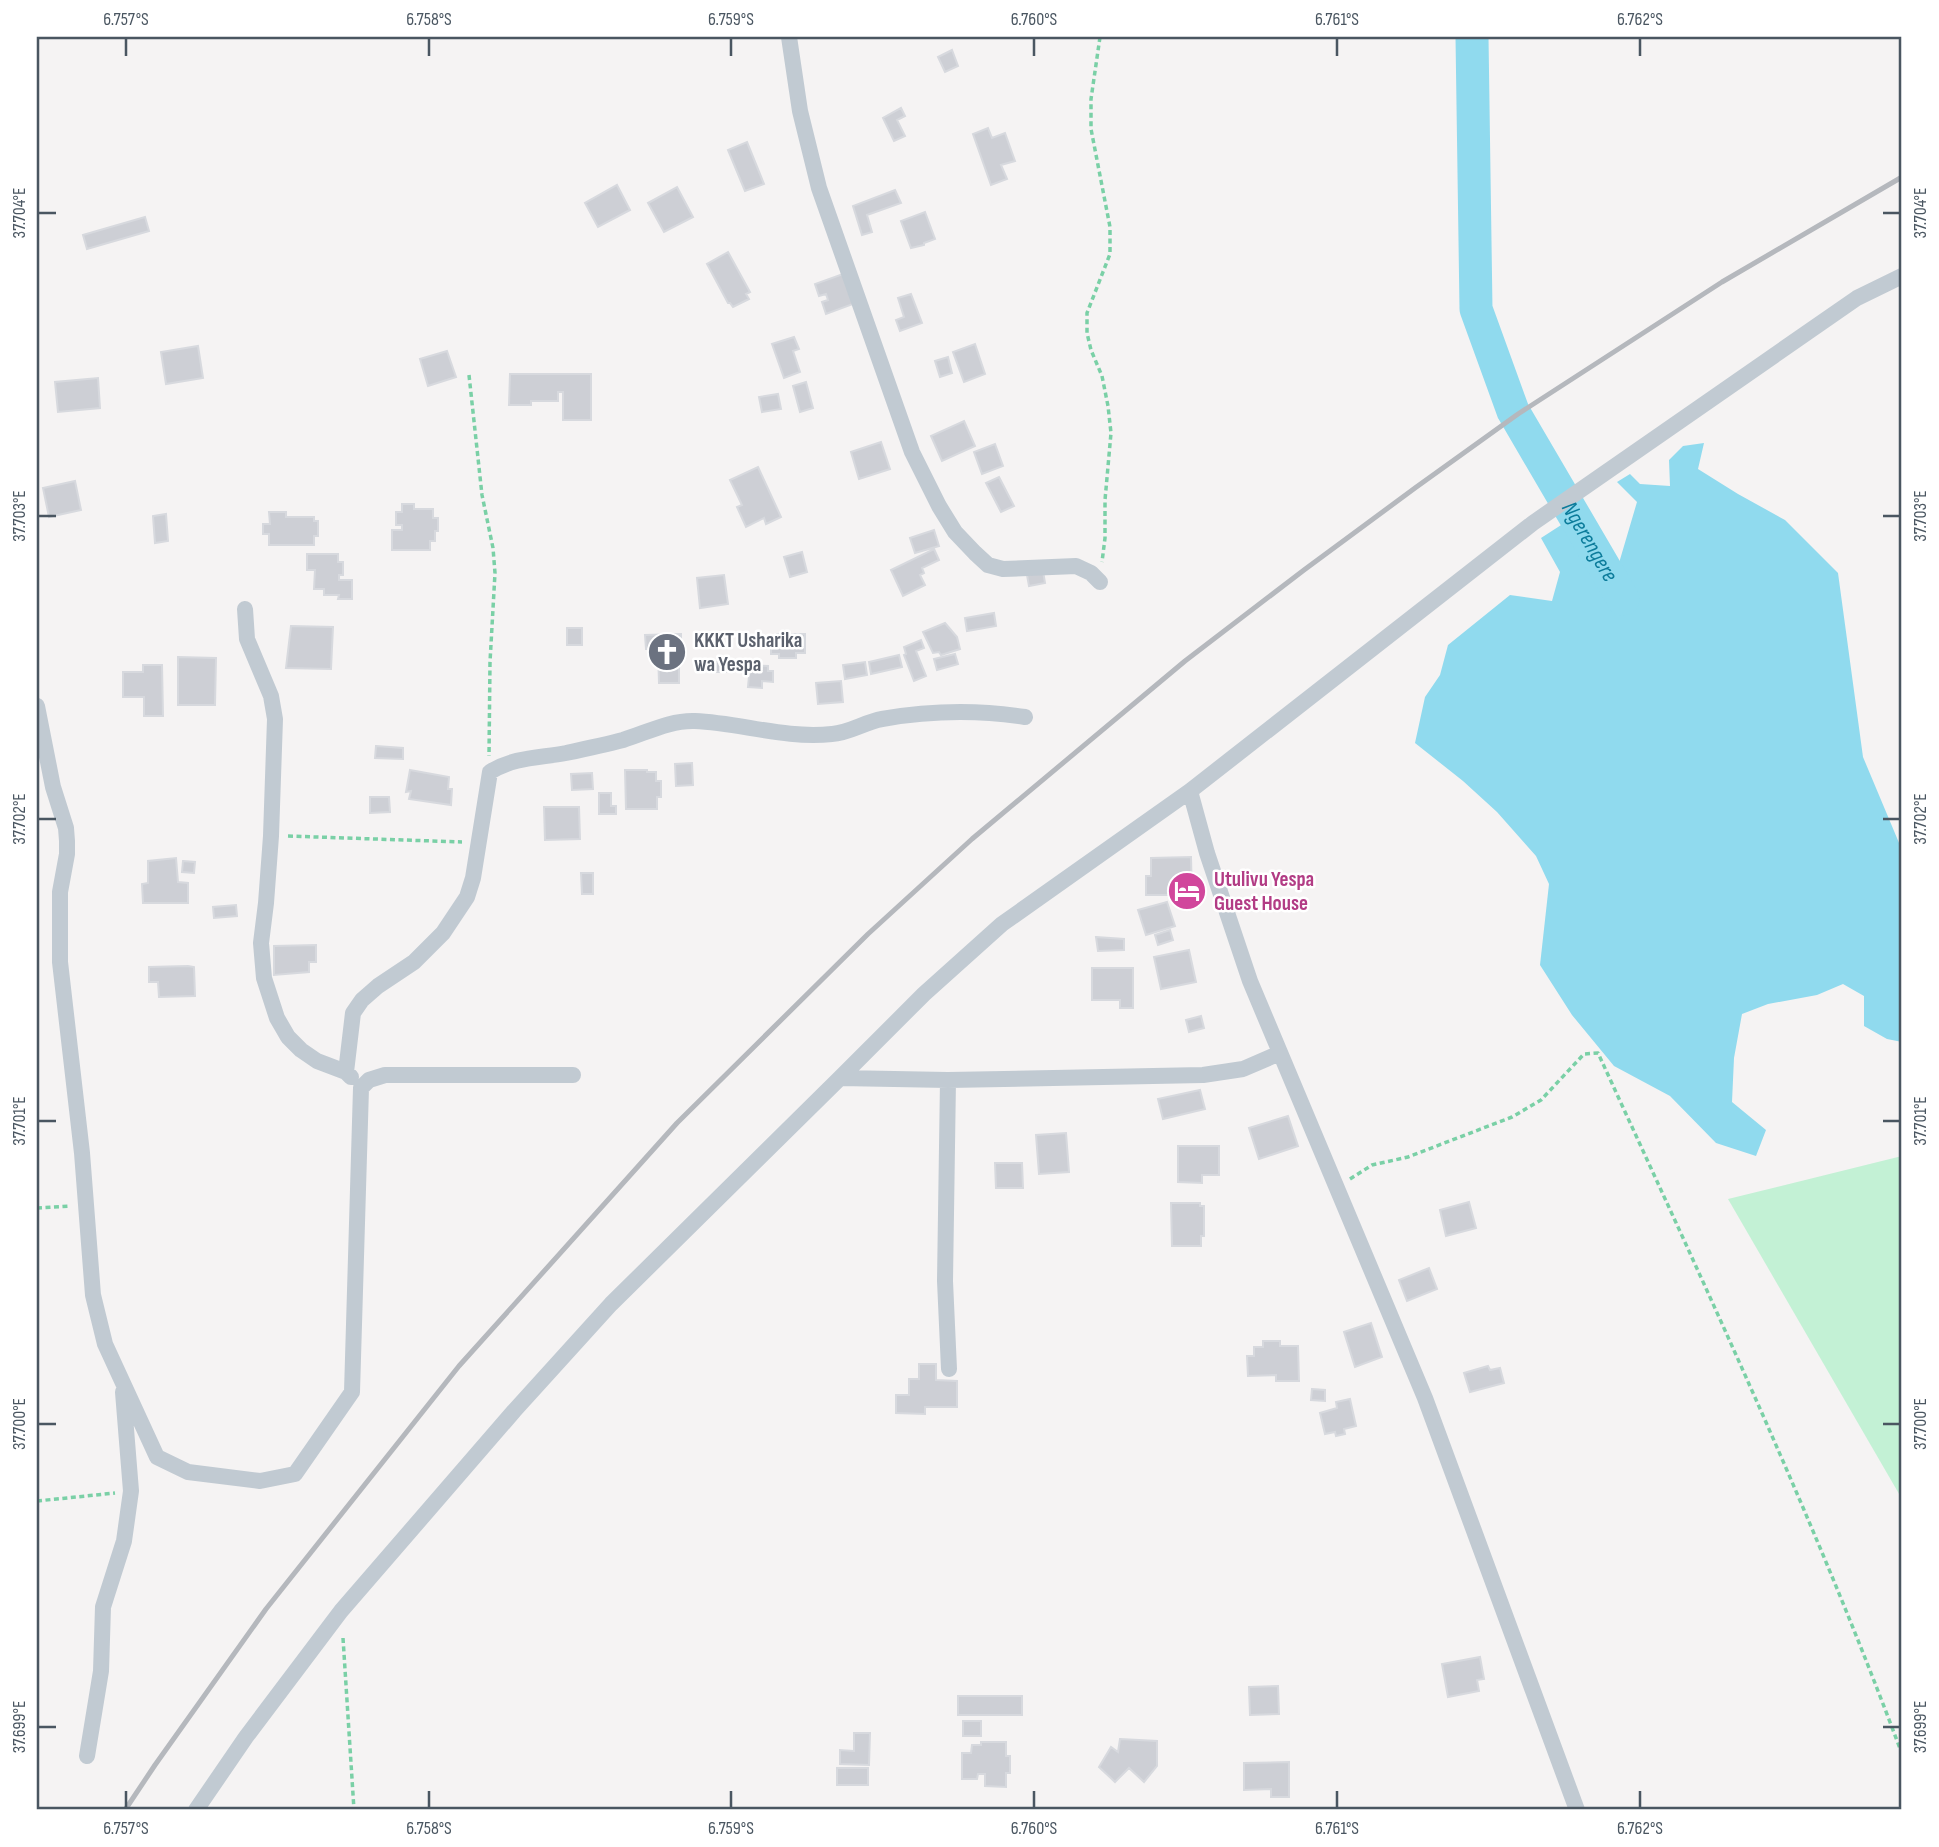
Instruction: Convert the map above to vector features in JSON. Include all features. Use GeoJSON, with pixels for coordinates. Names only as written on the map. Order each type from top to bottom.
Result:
{"type":"FeatureCollection","features":[{"type":"Feature","properties":{"kind":"street"},"geometry":{"type":"LineString","coordinates":[[789,37],[800,111],[819,188],[912,452],[939,506],[956,532],[988,565],[1003,569],[1076,566],[1091,573],[1100,582]]}},
{"type":"Feature","properties":{"kind":"street"},"geometry":{"type":"LineString","coordinates":[[196,1810],[246,1737],[341,1611],[514,1411],[611,1304],[924,994],[1002,924],[1190,791],[1586,484],[1857,298],[1902,276]]}},
{"type":"Feature","properties":{"kind":"street"},"geometry":{"type":"LineString","coordinates":[[245,609],[247,639],[271,696],[275,719],[271,836],[261,943],[264,978],[277,1018],[288,1037],[317,1061],[346,1072],[361,1088]]}},
{"type":"Feature","properties":{"kind":"street"},"geometry":{"type":"LineString","coordinates":[[37,706],[67,841],[60,892],[60,961],[93,1295],[105,1344],[157,1457],[188,1472],[260,1481],[295,1474],[352,1392],[361,1088],[369,1080],[385,1075],[573,1075]]}},
{"type":"Feature","properties":{"kind":"street"},"geometry":{"type":"LineString","coordinates":[[346,1072],[353,1013],[362,1000],[414,962],[443,933],[467,897],[473,878],[490,772],[502,764],[530,756],[564,753],[622,740],[668,725],[691,721],[716,722],[802,736],[835,734],[879,720],[921,714],[1001,713],[1025,717]]}},
{"type":"Feature","properties":{"kind":"street"},"geometry":{"type":"LineString","coordinates":[[1190,791],[1207,853],[1250,981],[1425,1398],[1577,1810]]}},
{"type":"Feature","properties":{"kind":"street"},"geometry":{"type":"LineString","coordinates":[[840,1078],[948,1080],[1203,1075],[1243,1069],[1280,1053]]}},
{"type":"Feature","properties":{"kind":"street"},"geometry":{"type":"LineString","coordinates":[[948,1080],[945,1282],[948,1369]]}},
{"type":"Feature","properties":{"kind":"street"},"geometry":{"type":"LineString","coordinates":[[87,1756],[101,1671],[103,1606],[124,1541],[131,1491],[122,1383]]}},
{"type":"Feature","properties":{"kind":"path"},"geometry":{"type":"LineString","coordinates":[[1100,37],[1091,99],[1091,129],[1110,227],[1110,254],[1087,313],[1087,333],[1102,376],[1111,433],[1100,582]]}},
{"type":"Feature","properties":{"kind":"path"},"geometry":{"type":"LineString","coordinates":[[469,374],[482,495],[493,548],[495,573],[489,672],[490,772]]}},
{"type":"Feature","properties":{"kind":"path"},"geometry":{"type":"LineString","coordinates":[[271,836],[478,842]]}},
{"type":"Feature","properties":{"kind":"path"},"geometry":{"type":"LineString","coordinates":[[1336,1187],[1372,1165],[1408,1157],[1512,1117],[1541,1100],[1584,1054],[1598,1053],[1755,1396],[1869,1666],[1902,1754]]}},
{"type":"Feature","properties":{"kind":"path"},"geometry":{"type":"LineString","coordinates":[[37,1208],[86,1204]]}},
{"type":"Feature","properties":{"kind":"path"},"geometry":{"type":"LineString","coordinates":[[37,1501],[131,1491]]}},
{"type":"Feature","properties":{"kind":"path"},"geometry":{"type":"LineString","coordinates":[[341,1611],[354,1810]]}},
{"type":"Feature","properties":{"kind":"green space"},"geometry":{"type":"Polygon","coordinates":[[[1902,1156],[1902,1499],[1728,1199],[1902,1156]]]}},
{"type":"Feature","properties":{"kind":"water"},"geometry":{"type":"Polygon","coordinates":[[[1704,443],[1698,469],[1785,520],[1838,573],[1863,757],[1902,850],[1902,1042],[1887,1039],[1864,1026],[1864,996],[1843,984],[1817,995],[1768,1004],[1742,1014],[1734,1058],[1732,1102],[1766,1130],[1756,1156],[1716,1143],[1670,1096],[1614,1066],[1572,1015],[1540,965],[1549,884],[1536,856],[1497,812],[1415,743],[1425,697],[1440,675],[1448,645],[1510,595],[1552,601],[1560,572],[1541,538],[1572,518],[1595,560],[1619,563],[1637,502],[1617,482],[1630,474],[1640,484],[1670,486],[1669,460],[1683,446],[1704,443]]]}},
{"type":"Feature","properties":{"kind":"building"},"geometry":{"type":"Polygon","coordinates":[[[952,50],[958,66],[945,72],[938,57],[952,50]]]}},
{"type":"Feature","properties":{"kind":"building"},"geometry":{"type":"Polygon","coordinates":[[[901,108],[905,116],[897,120],[905,136],[894,141],[883,118],[901,108]]]}},
{"type":"Feature","properties":{"kind":"building"},"geometry":{"type":"Polygon","coordinates":[[[988,128],[992,138],[1005,133],[1015,161],[1001,165],[1007,179],[991,185],[973,134],[988,128]]]}},
{"type":"Feature","properties":{"kind":"building"},"geometry":{"type":"Polygon","coordinates":[[[747,142],[764,184],[745,191],[728,150],[747,142]]]}},
{"type":"Feature","properties":{"kind":"building"},"geometry":{"type":"Polygon","coordinates":[[[617,185],[630,210],[598,227],[585,203],[617,185]]]}},
{"type":"Feature","properties":{"kind":"building"},"geometry":{"type":"Polygon","coordinates":[[[677,187],[693,217],[664,232],[648,203],[677,187]]]}},
{"type":"Feature","properties":{"kind":"building"},"geometry":{"type":"Polygon","coordinates":[[[895,190],[901,203],[867,215],[872,232],[862,235],[853,206],[895,190]]]}},
{"type":"Feature","properties":{"kind":"building"},"geometry":{"type":"Polygon","coordinates":[[[925,212],[935,239],[911,248],[901,221],[925,212]]]}},
{"type":"Feature","properties":{"kind":"building"},"geometry":{"type":"Polygon","coordinates":[[[145,217],[149,231],[87,249],[83,235],[145,217]]]}},
{"type":"Feature","properties":{"kind":"building"},"geometry":{"type":"Polygon","coordinates":[[[728,252],[750,292],[746,294],[749,299],[733,307],[728,303],[707,264],[728,252]]]}},
{"type":"Feature","properties":{"kind":"building"},"geometry":{"type":"Polygon","coordinates":[[[843,274],[853,304],[826,314],[822,302],[828,300],[826,294],[819,296],[815,284],[843,274]]]}},
{"type":"Feature","properties":{"kind":"building"},"geometry":{"type":"Polygon","coordinates":[[[911,294],[922,323],[900,331],[896,320],[904,317],[898,298],[911,294]]]}},
{"type":"Feature","properties":{"kind":"building"},"geometry":{"type":"Polygon","coordinates":[[[794,337],[799,349],[793,351],[800,372],[784,378],[772,344],[794,337]]]}},
{"type":"Feature","properties":{"kind":"building"},"geometry":{"type":"Polygon","coordinates":[[[975,344],[985,374],[964,382],[953,352],[975,344]]]}},
{"type":"Feature","properties":{"kind":"building"},"geometry":{"type":"Polygon","coordinates":[[[198,346],[203,378],[166,384],[161,352],[198,346]]]}},
{"type":"Feature","properties":{"kind":"building"},"geometry":{"type":"Polygon","coordinates":[[[447,351],[456,377],[428,386],[420,359],[447,351]]]}},
{"type":"Feature","properties":{"kind":"building"},"geometry":{"type":"Polygon","coordinates":[[[948,357],[952,373],[940,377],[935,361],[948,357]]]}},
{"type":"Feature","properties":{"kind":"building"},"geometry":{"type":"Polygon","coordinates":[[[510,374],[591,374],[591,420],[563,420],[563,392],[558,392],[558,401],[531,401],[531,405],[509,405],[510,374]]]}},
{"type":"Feature","properties":{"kind":"building"},"geometry":{"type":"Polygon","coordinates":[[[98,378],[100,408],[58,412],[55,382],[98,378]]]}},
{"type":"Feature","properties":{"kind":"building"},"geometry":{"type":"Polygon","coordinates":[[[806,382],[813,408],[800,412],[793,386],[806,382]]]}},
{"type":"Feature","properties":{"kind":"building"},"geometry":{"type":"Polygon","coordinates":[[[778,394],[781,409],[762,412],[759,397],[778,394]]]}},
{"type":"Feature","properties":{"kind":"building"},"geometry":{"type":"Polygon","coordinates":[[[964,421],[975,446],[942,461],[931,436],[964,421]]]}},
{"type":"Feature","properties":{"kind":"building"},"geometry":{"type":"Polygon","coordinates":[[[881,442],[890,469],[859,479],[851,452],[881,442]]]}},
{"type":"Feature","properties":{"kind":"building"},"geometry":{"type":"Polygon","coordinates":[[[995,444],[1003,466],[982,474],[974,452],[995,444]]]}},
{"type":"Feature","properties":{"kind":"building"},"geometry":{"type":"Polygon","coordinates":[[[758,467],[781,517],[766,524],[764,518],[746,527],[737,507],[742,505],[730,480],[758,467]]]}},
{"type":"Feature","properties":{"kind":"building"},"geometry":{"type":"Polygon","coordinates":[[[999,477],[1014,506],[1001,512],[986,483],[999,477]]]}},
{"type":"Feature","properties":{"kind":"building"},"geometry":{"type":"Polygon","coordinates":[[[75,481],[81,510],[49,517],[43,488],[75,481]]]}},
{"type":"Feature","properties":{"kind":"building"},"geometry":{"type":"Polygon","coordinates":[[[402,504],[414,504],[414,509],[433,509],[433,518],[438,518],[438,531],[435,531],[435,541],[430,541],[430,550],[392,550],[392,530],[402,530],[402,525],[396,525],[396,512],[402,512],[402,504]]]}},
{"type":"Feature","properties":{"kind":"building"},"geometry":{"type":"Polygon","coordinates":[[[269,512],[286,512],[286,517],[314,517],[314,521],[318,521],[318,536],[314,536],[314,545],[269,545],[269,534],[263,534],[263,524],[270,524],[269,512]]]}},
{"type":"Feature","properties":{"kind":"building"},"geometry":{"type":"Polygon","coordinates":[[[166,514],[168,541],[155,543],[153,516],[166,514]]]}},
{"type":"Feature","properties":{"kind":"building"},"geometry":{"type":"Polygon","coordinates":[[[934,530],[939,546],[915,553],[910,538],[934,530]]]}},
{"type":"Feature","properties":{"kind":"building"},"geometry":{"type":"Polygon","coordinates":[[[934,549],[939,560],[922,568],[924,573],[920,575],[925,585],[903,596],[891,570],[934,549]]]}},
{"type":"Feature","properties":{"kind":"building"},"geometry":{"type":"Polygon","coordinates":[[[802,552],[807,572],[790,577],[784,557],[802,552]]]}},
{"type":"Feature","properties":{"kind":"building"},"geometry":{"type":"Polygon","coordinates":[[[307,554],[338,554],[338,562],[343,562],[343,575],[339,575],[339,580],[352,580],[352,599],[338,599],[339,595],[324,595],[324,589],[314,589],[315,570],[307,570],[307,554]]]}},
{"type":"Feature","properties":{"kind":"building"},"geometry":{"type":"Polygon","coordinates":[[[1043,571],[1045,583],[1029,586],[1027,575],[1043,571]]]}},
{"type":"Feature","properties":{"kind":"building"},"geometry":{"type":"Polygon","coordinates":[[[724,575],[728,604],[700,608],[697,578],[724,575]]]}},
{"type":"Feature","properties":{"kind":"building"},"geometry":{"type":"Polygon","coordinates":[[[994,613],[996,626],[967,631],[965,618],[994,613]]]}},
{"type":"Feature","properties":{"kind":"building"},"geometry":{"type":"Polygon","coordinates":[[[945,623],[957,637],[960,649],[941,655],[939,652],[933,653],[923,632],[945,623]]]}},
{"type":"Feature","properties":{"kind":"building"},"geometry":{"type":"Polygon","coordinates":[[[291,626],[333,627],[331,669],[286,668],[291,626]]]}},
{"type":"Feature","properties":{"kind":"building"},"geometry":{"type":"Polygon","coordinates":[[[567,628],[582,628],[582,645],[567,645],[567,628]]]}},
{"type":"Feature","properties":{"kind":"building"},"geometry":{"type":"Polygon","coordinates":[[[681,634],[679,683],[659,683],[658,649],[646,649],[645,635],[681,634]]]}},
{"type":"Feature","properties":{"kind":"building"},"geometry":{"type":"Polygon","coordinates":[[[777,634],[805,634],[805,653],[796,653],[796,658],[779,658],[779,654],[771,654],[771,644],[777,644],[777,634]]]}},
{"type":"Feature","properties":{"kind":"building"},"geometry":{"type":"Polygon","coordinates":[[[921,640],[924,648],[916,651],[926,676],[914,681],[904,655],[904,647],[921,640]]]}},
{"type":"Feature","properties":{"kind":"building"},"geometry":{"type":"Polygon","coordinates":[[[955,654],[958,664],[937,670],[934,659],[955,654]]]}},
{"type":"Feature","properties":{"kind":"building"},"geometry":{"type":"Polygon","coordinates":[[[899,655],[902,667],[871,674],[869,662],[899,655]]]}},
{"type":"Feature","properties":{"kind":"building"},"geometry":{"type":"Polygon","coordinates":[[[178,657],[216,658],[215,705],[178,705],[178,657]]]}},
{"type":"Feature","properties":{"kind":"building"},"geometry":{"type":"Polygon","coordinates":[[[706,662],[726,662],[726,672],[712,672],[706,662]]]}},
{"type":"Feature","properties":{"kind":"building"},"geometry":{"type":"Polygon","coordinates":[[[865,662],[867,675],[845,679],[843,665],[865,662]]]}},
{"type":"Feature","properties":{"kind":"building"},"geometry":{"type":"Polygon","coordinates":[[[143,665],[162,665],[163,716],[144,716],[144,697],[123,697],[123,672],[143,672],[143,665]]]}},
{"type":"Feature","properties":{"kind":"building"},"geometry":{"type":"Polygon","coordinates":[[[750,665],[768,666],[768,671],[773,671],[773,682],[762,681],[762,688],[748,687],[750,665]]]}},
{"type":"Feature","properties":{"kind":"building"},"geometry":{"type":"Polygon","coordinates":[[[841,681],[843,702],[818,704],[816,683],[841,681]]]}},
{"type":"Feature","properties":{"kind":"building"},"geometry":{"type":"Polygon","coordinates":[[[376,746],[403,748],[403,759],[375,758],[376,746]]]}},
{"type":"Feature","properties":{"kind":"building"},"geometry":{"type":"Polygon","coordinates":[[[692,763],[693,785],[676,786],[675,764],[692,763]]]}},
{"type":"Feature","properties":{"kind":"building"},"geometry":{"type":"Polygon","coordinates":[[[410,770],[449,777],[448,789],[452,789],[451,805],[409,799],[411,791],[406,792],[410,770]]]}},
{"type":"Feature","properties":{"kind":"building"},"geometry":{"type":"Polygon","coordinates":[[[625,770],[656,772],[656,781],[661,781],[661,797],[657,797],[657,809],[626,809],[625,770]]]}},
{"type":"Feature","properties":{"kind":"building"},"geometry":{"type":"Polygon","coordinates":[[[592,773],[593,789],[572,790],[571,774],[592,773]]]}},
{"type":"Feature","properties":{"kind":"building"},"geometry":{"type":"Polygon","coordinates":[[[599,793],[611,793],[611,806],[616,806],[616,814],[599,814],[599,793]]]}},
{"type":"Feature","properties":{"kind":"building"},"geometry":{"type":"Polygon","coordinates":[[[370,797],[389,797],[390,812],[370,813],[370,797]]]}},
{"type":"Feature","properties":{"kind":"building"},"geometry":{"type":"Polygon","coordinates":[[[544,807],[579,807],[580,839],[545,840],[544,807]]]}},
{"type":"Feature","properties":{"kind":"building"},"geometry":{"type":"Polygon","coordinates":[[[1191,857],[1192,898],[1146,895],[1146,876],[1151,876],[1151,858],[1191,857]]]}},
{"type":"Feature","properties":{"kind":"building"},"geometry":{"type":"Polygon","coordinates":[[[176,858],[178,882],[188,883],[188,903],[143,903],[142,884],[148,883],[148,861],[176,858]]]}},
{"type":"Feature","properties":{"kind":"building"},"geometry":{"type":"Polygon","coordinates":[[[183,861],[195,862],[194,873],[182,872],[183,861]]]}},
{"type":"Feature","properties":{"kind":"building"},"geometry":{"type":"Polygon","coordinates":[[[581,873],[593,873],[593,894],[582,894],[581,873]]]}},
{"type":"Feature","properties":{"kind":"building"},"geometry":{"type":"Polygon","coordinates":[[[1167,902],[1175,926],[1146,935],[1138,910],[1167,902]]]}},
{"type":"Feature","properties":{"kind":"building"},"geometry":{"type":"Polygon","coordinates":[[[236,905],[237,916],[214,918],[213,907],[236,905]]]}},
{"type":"Feature","properties":{"kind":"building"},"geometry":{"type":"Polygon","coordinates":[[[1170,930],[1173,940],[1158,945],[1155,935],[1170,930]]]}},
{"type":"Feature","properties":{"kind":"building"},"geometry":{"type":"Polygon","coordinates":[[[1096,937],[1124,939],[1124,950],[1098,951],[1096,937]]]}},
{"type":"Feature","properties":{"kind":"building"},"geometry":{"type":"Polygon","coordinates":[[[316,945],[316,962],[309,962],[309,972],[274,975],[274,946],[316,945]]]}},
{"type":"Feature","properties":{"kind":"building"},"geometry":{"type":"Polygon","coordinates":[[[1189,950],[1196,982],[1161,989],[1154,957],[1189,950]]]}},
{"type":"Feature","properties":{"kind":"building"},"geometry":{"type":"Polygon","coordinates":[[[149,967],[194,967],[195,996],[159,997],[158,982],[149,982],[149,967]]]}},
{"type":"Feature","properties":{"kind":"building"},"geometry":{"type":"Polygon","coordinates":[[[1092,968],[1133,968],[1133,1008],[1120,1008],[1120,1000],[1092,1000],[1092,968]]]}},
{"type":"Feature","properties":{"kind":"building"},"geometry":{"type":"Polygon","coordinates":[[[1201,1016],[1204,1028],[1189,1032],[1186,1020],[1201,1016]]]}},
{"type":"Feature","properties":{"kind":"building"},"geometry":{"type":"Polygon","coordinates":[[[1200,1090],[1205,1109],[1163,1119],[1158,1099],[1200,1090]]]}},
{"type":"Feature","properties":{"kind":"building"},"geometry":{"type":"Polygon","coordinates":[[[1288,1116],[1298,1146],[1259,1159],[1249,1128],[1288,1116]]]}},
{"type":"Feature","properties":{"kind":"building"},"geometry":{"type":"Polygon","coordinates":[[[1066,1133],[1069,1172],[1039,1174],[1036,1135],[1066,1133]]]}},
{"type":"Feature","properties":{"kind":"building"},"geometry":{"type":"Polygon","coordinates":[[[1178,1146],[1219,1146],[1219,1175],[1202,1175],[1202,1183],[1178,1182],[1178,1146]]]}},
{"type":"Feature","properties":{"kind":"building"},"geometry":{"type":"Polygon","coordinates":[[[995,1163],[1022,1163],[1023,1188],[996,1188],[995,1163]]]}},
{"type":"Feature","properties":{"kind":"building"},"geometry":{"type":"Polygon","coordinates":[[[1469,1202],[1476,1228],[1446,1236],[1440,1210],[1469,1202]]]}},
{"type":"Feature","properties":{"kind":"building"},"geometry":{"type":"Polygon","coordinates":[[[1171,1203],[1200,1203],[1200,1206],[1204,1206],[1204,1236],[1201,1236],[1201,1246],[1172,1246],[1171,1203]]]}},
{"type":"Feature","properties":{"kind":"building"},"geometry":{"type":"Polygon","coordinates":[[[1429,1268],[1437,1289],[1407,1301],[1399,1280],[1429,1268]]]}},
{"type":"Feature","properties":{"kind":"building"},"geometry":{"type":"Polygon","coordinates":[[[1371,1323],[1382,1357],[1355,1367],[1344,1332],[1371,1323]]]}},
{"type":"Feature","properties":{"kind":"building"},"geometry":{"type":"Polygon","coordinates":[[[1263,1341],[1280,1341],[1280,1346],[1298,1346],[1299,1381],[1276,1381],[1276,1375],[1248,1376],[1247,1356],[1254,1356],[1254,1347],[1263,1347],[1263,1341]]]}},
{"type":"Feature","properties":{"kind":"building"},"geometry":{"type":"Polygon","coordinates":[[[919,1364],[936,1364],[936,1380],[957,1381],[957,1407],[925,1407],[925,1414],[896,1413],[896,1395],[909,1395],[909,1379],[919,1379],[919,1364]]]}},
{"type":"Feature","properties":{"kind":"building"},"geometry":{"type":"Polygon","coordinates":[[[1488,1366],[1490,1370],[1500,1368],[1504,1383],[1470,1392],[1464,1373],[1488,1366]]]}},
{"type":"Feature","properties":{"kind":"building"},"geometry":{"type":"Polygon","coordinates":[[[1312,1389],[1325,1390],[1325,1401],[1311,1400],[1312,1389]]]}},
{"type":"Feature","properties":{"kind":"building"},"geometry":{"type":"Polygon","coordinates":[[[1350,1399],[1356,1426],[1344,1429],[1345,1434],[1325,1434],[1320,1413],[1337,1408],[1336,1402],[1350,1399]]]}},
{"type":"Feature","properties":{"kind":"building"},"geometry":{"type":"Polygon","coordinates":[[[1480,1657],[1484,1679],[1477,1680],[1479,1691],[1448,1697],[1442,1664],[1480,1657]]]}},
{"type":"Feature","properties":{"kind":"building"},"geometry":{"type":"Polygon","coordinates":[[[1278,1686],[1279,1714],[1250,1715],[1249,1687],[1278,1686]]]}},
{"type":"Feature","properties":{"kind":"building"},"geometry":{"type":"Polygon","coordinates":[[[958,1696],[1022,1696],[1022,1715],[958,1715],[958,1696]]]}},
{"type":"Feature","properties":{"kind":"building"},"geometry":{"type":"Polygon","coordinates":[[[963,1721],[981,1721],[981,1736],[963,1736],[963,1721]]]}},
{"type":"Feature","properties":{"kind":"building"},"geometry":{"type":"Polygon","coordinates":[[[854,1733],[870,1733],[869,1765],[840,1764],[840,1750],[854,1751],[854,1733]]]}},
{"type":"Feature","properties":{"kind":"building"},"geometry":{"type":"Polygon","coordinates":[[[1120,1739],[1157,1741],[1157,1766],[1144,1782],[1129,1768],[1115,1782],[1099,1767],[1111,1747],[1118,1752],[1120,1739]]]}},
{"type":"Feature","properties":{"kind":"building"},"geometry":{"type":"Polygon","coordinates":[[[981,1742],[1006,1742],[1006,1756],[1010,1756],[1010,1773],[1006,1773],[1006,1787],[985,1786],[985,1774],[978,1774],[977,1779],[962,1779],[962,1753],[971,1753],[972,1745],[981,1745],[981,1742]]]}},
{"type":"Feature","properties":{"kind":"building"},"geometry":{"type":"Polygon","coordinates":[[[1289,1762],[1289,1797],[1271,1797],[1271,1789],[1244,1790],[1244,1763],[1289,1762]]]}},
{"type":"Feature","properties":{"kind":"building"},"geometry":{"type":"Polygon","coordinates":[[[837,1768],[868,1768],[868,1785],[837,1785],[837,1768]]]}},
{"type":"Feature","properties":{"kind":"waterway","name":"Ngerengere"},"geometry":{"type":"LineString","coordinates":[[1472,37],[1476,309],[1513,411],[1623,599]]}},
{"type":"Feature","properties":{"kind":"railway"},"geometry":{"type":"LineString","coordinates":[[125,1810],[266,1609],[459,1366],[677,1123],[868,934],[972,839],[1185,661],[1415,488],[1518,414],[1722,282],[1902,177]]}},
{"type":"Feature","properties":{"kind":"place","name":"KKKT Usharika wa Yespa"},"geometry":{"type":"Point","coordinates":[667,652]}},
{"type":"Feature","properties":{"kind":"place","name":"Utulivu Yespa Guest House"},"geometry":{"type":"Point","coordinates":[1187,891]}}]}
